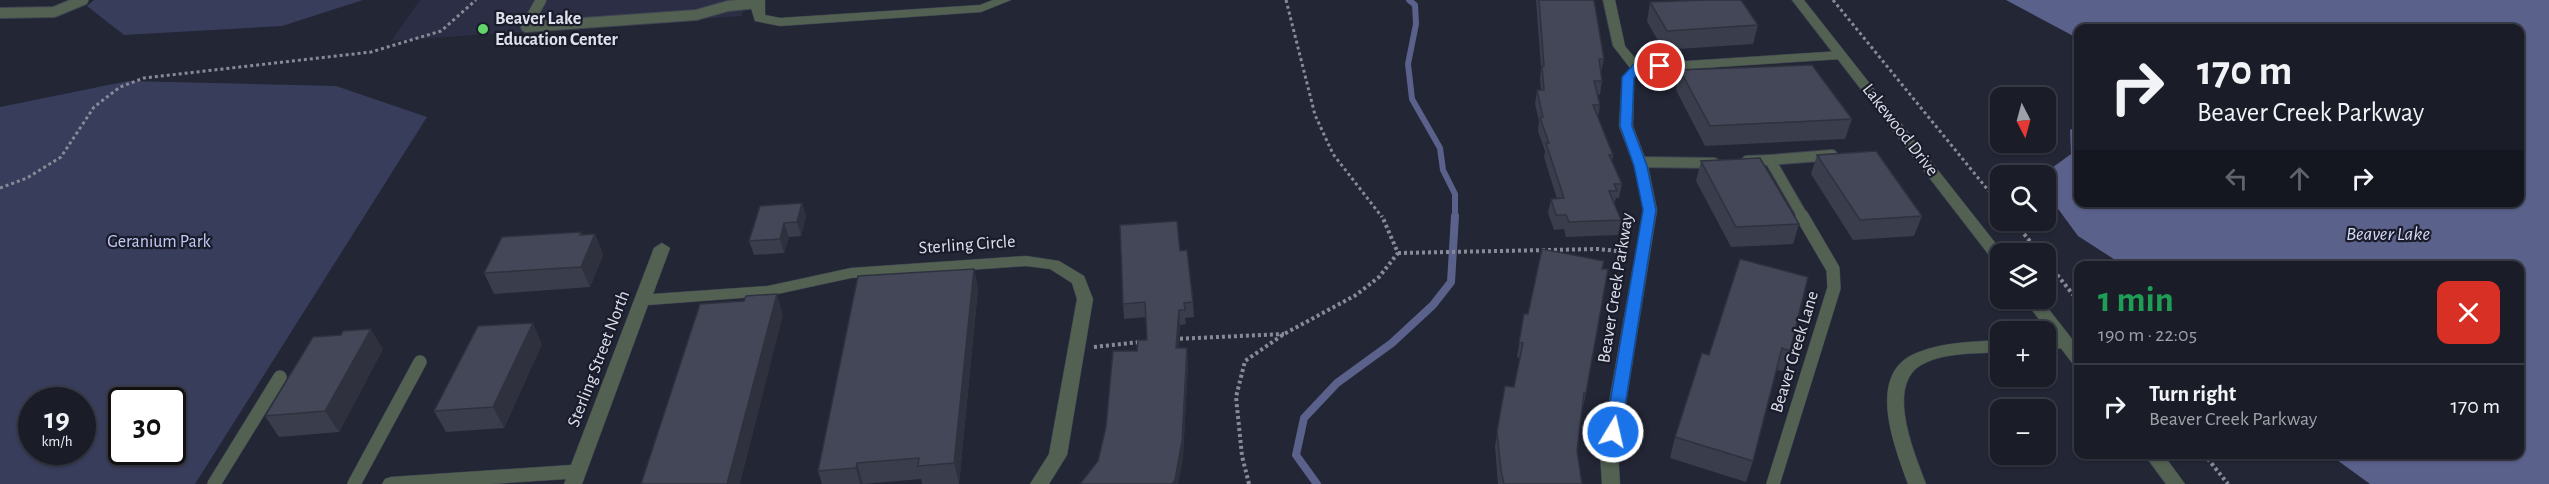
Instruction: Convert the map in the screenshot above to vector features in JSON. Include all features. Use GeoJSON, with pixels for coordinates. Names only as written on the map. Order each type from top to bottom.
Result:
{"type":"FeatureCollection","features":[{"type":"Feature","properties":{"kind":"street"},"geometry":{"type":"LineString","coordinates":[[1609,0],[1617,44],[1623,57],[1637,68],[1841,55]]}},
{"type":"Feature","properties":{"kind":"street","name":"Lakewood Drive"},"geometry":{"type":"LineString","coordinates":[[1798,0],[1990,246]]}},
{"type":"Feature","properties":{"kind":"street"},"geometry":{"type":"LineString","coordinates":[[759,2],[759,18],[780,22],[981,8],[1004,1]]}},
{"type":"Feature","properties":{"kind":"street","name":"Beaver Creek Parkway"},"geometry":{"type":"LineString","coordinates":[[1611,484],[1609,453],[1650,210],[1639,162],[1626,126],[1628,77],[1637,68]]}},
{"type":"Feature","properties":{"kind":"street","name":"Sterling Street North"},"geometry":{"type":"LineString","coordinates":[[576,477],[662,248]]}},
{"type":"Feature","properties":{"kind":"street","name":"Sterling Circle"},"geometry":{"type":"LineString","coordinates":[[642,300],[768,291],[851,273],[1040,262],[1066,271],[1079,280],[1084,299],[1058,455],[1040,484]]}},
{"type":"Feature","properties":{"kind":"street"},"geometry":{"type":"LineString","coordinates":[[2040,309],[2074,354]]}},
{"type":"Feature","properties":{"kind":"street"},"geometry":{"type":"LineString","coordinates":[[2056,343],[2065,342]]}},
{"type":"Feature","properties":{"kind":"street"},"geometry":{"type":"LineString","coordinates":[[1917,484],[1900,433],[1895,391],[1908,365],[1934,354],[1990,347]]}},
{"type":"Feature","properties":{"kind":"street"},"geometry":{"type":"LineString","coordinates":[[2157,459],[2176,484]]}},
{"type":"Feature","properties":{"kind":"street"},"geometry":{"type":"LineString","coordinates":[[391,484],[576,477]]}},
{"type":"Feature","properties":{"kind":"lane"},"geometry":{"type":"LineString","coordinates":[[0,13],[62,11],[74,8],[83,0]]}},
{"type":"Feature","properties":{"kind":"lane"},"geometry":{"type":"LineString","coordinates":[[541,0],[526,27],[696,15],[728,6],[759,2]]}},
{"type":"Feature","properties":{"kind":"lane"},"geometry":{"type":"LineString","coordinates":[[1639,162],[1697,163],[1849,154]]}},
{"type":"Feature","properties":{"kind":"lane","name":"Beaver Creek Lane"},"geometry":{"type":"LineString","coordinates":[[1770,160],[1833,269],[1834,288],[1773,484]]}},
{"type":"Feature","properties":{"kind":"lane"},"geometry":{"type":"LineString","coordinates":[[354,484],[420,362]]}},
{"type":"Feature","properties":{"kind":"lane"},"geometry":{"type":"LineString","coordinates":[[214,484],[280,377]]}},
{"type":"Feature","properties":{"kind":"path"},"geometry":{"type":"LineString","coordinates":[[0,188],[27,178],[61,157],[94,107],[120,87],[144,78],[370,52],[441,31],[476,0]]}},
{"type":"Feature","properties":{"kind":"path"},"geometry":{"type":"LineString","coordinates":[[1286,0],[1315,115],[1333,154],[1380,212],[1398,253]]}},
{"type":"Feature","properties":{"kind":"path"},"geometry":{"type":"LineString","coordinates":[[1833,0],[1990,193]]}},
{"type":"Feature","properties":{"kind":"path"},"geometry":{"type":"LineString","coordinates":[[2022,231],[2031,243]]}},
{"type":"Feature","properties":{"kind":"path"},"geometry":{"type":"LineString","coordinates":[[1398,253],[1598,249],[1643,253]]}},
{"type":"Feature","properties":{"kind":"path"},"geometry":{"type":"LineString","coordinates":[[1249,484],[1242,456],[1236,398],[1245,361],[1284,333],[1356,296],[1379,278],[1398,253]]}},
{"type":"Feature","properties":{"kind":"path"},"geometry":{"type":"LineString","coordinates":[[2056,273],[2074,296]]}},
{"type":"Feature","properties":{"kind":"path"},"geometry":{"type":"LineString","coordinates":[[1166,340],[1284,333]]}},
{"type":"Feature","properties":{"kind":"path"},"geometry":{"type":"LineString","coordinates":[[1076,350],[1143,342]]}},
{"type":"Feature","properties":{"kind":"path"},"geometry":{"type":"LineString","coordinates":[[2208,459],[2228,484]]}},
{"type":"Feature","properties":{"kind":"shaded area","name":"Beaver Lake Education Center"},"geometry":{"type":"Polygon","coordinates":[[[420,0],[748,0],[741,16],[391,41],[420,0]]]}},
{"type":"Feature","properties":{"kind":"green space"},"geometry":{"type":"Polygon","coordinates":[[[94,0],[363,0],[282,26],[124,35],[87,6],[94,0]]]}},
{"type":"Feature","properties":{"kind":"green space","name":"Geranium Park"},"geometry":{"type":"Polygon","coordinates":[[[128,81],[336,86],[427,117],[195,484],[0,484],[0,107],[128,81]]]}},
{"type":"Feature","properties":{"kind":"water","name":"Beaver Lake"},"geometry":{"type":"Polygon","coordinates":[[[2006,0],[2549,0],[2549,484],[2370,484],[2332,459],[2524,459],[2524,261],[2117,261],[2078,236],[2056,206],[2056,165],[2071,154],[2070,130],[2074,128],[2074,207],[2524,207],[2524,24],[2074,24],[2074,36],[2006,0]]]}},
{"type":"Feature","properties":{"kind":"building"},"geometry":{"type":"Polygon","coordinates":[[[1539,0],[1594,0],[1604,59],[1599,59],[1602,81],[1594,81],[1600,105],[1593,105],[1613,155],[1609,155],[1622,184],[1614,184],[1617,191],[1609,191],[1621,220],[1569,222],[1566,215],[1556,215],[1551,199],[1564,198],[1540,118],[1543,117],[1537,90],[1544,90],[1542,66],[1544,66],[1539,0]]]}},
{"type":"Feature","properties":{"kind":"building"},"geometry":{"type":"Polygon","coordinates":[[[1741,0],[1758,25],[1667,31],[1650,2],[1741,0]]]}},
{"type":"Feature","properties":{"kind":"building"},"geometry":{"type":"Polygon","coordinates":[[[1812,65],[1852,119],[1710,126],[1680,70],[1812,65]]]}},
{"type":"Feature","properties":{"kind":"building"},"geometry":{"type":"Polygon","coordinates":[[[1876,151],[1922,216],[1860,220],[1817,155],[1876,151]]]}},
{"type":"Feature","properties":{"kind":"building"},"geometry":{"type":"Polygon","coordinates":[[[1760,158],[1799,224],[1736,227],[1701,161],[1760,158]]]}},
{"type":"Feature","properties":{"kind":"building"},"geometry":{"type":"Polygon","coordinates":[[[802,203],[797,222],[784,223],[780,239],[749,241],[760,206],[802,203]]]}},
{"type":"Feature","properties":{"kind":"building"},"geometry":{"type":"Polygon","coordinates":[[[1177,221],[1180,251],[1187,250],[1193,302],[1184,303],[1185,310],[1179,310],[1176,348],[1187,348],[1182,441],[1175,480],[1172,484],[1080,484],[1098,461],[1106,427],[1113,351],[1137,351],[1138,340],[1147,340],[1145,302],[1123,304],[1120,225],[1177,221]]]}},
{"type":"Feature","properties":{"kind":"building"},"geometry":{"type":"Polygon","coordinates":[[[581,232],[580,235],[595,234],[581,267],[484,273],[502,237],[581,232]]]}},
{"type":"Feature","properties":{"kind":"building"},"geometry":{"type":"Polygon","coordinates":[[[1542,249],[1604,261],[1602,269],[1608,269],[1586,393],[1584,393],[1577,451],[1582,484],[1504,484],[1501,471],[1497,431],[1505,386],[1514,387],[1523,343],[1519,342],[1524,314],[1528,314],[1542,249]]]}},
{"type":"Feature","properties":{"kind":"building"},"geometry":{"type":"Polygon","coordinates":[[[1740,259],[1808,277],[1790,351],[1782,348],[1753,461],[1675,437],[1702,353],[1709,355],[1740,259]]]}},
{"type":"Feature","properties":{"kind":"building"},"geometry":{"type":"Polygon","coordinates":[[[974,269],[954,463],[918,466],[919,458],[857,463],[856,468],[818,471],[858,276],[974,269]]]}},
{"type":"Feature","properties":{"kind":"building"},"geometry":{"type":"Polygon","coordinates":[[[777,294],[727,484],[641,484],[700,304],[744,301],[746,296],[777,294]]]}},
{"type":"Feature","properties":{"kind":"building"},"geometry":{"type":"Polygon","coordinates":[[[533,323],[493,407],[434,411],[478,326],[533,323]]]}},
{"type":"Feature","properties":{"kind":"building"},"geometry":{"type":"Polygon","coordinates":[[[371,329],[325,411],[265,416],[313,337],[341,335],[343,331],[371,329]]]}},
{"type":"Feature","properties":{"kind":"waterway"},"geometry":{"type":"LineString","coordinates":[[1409,0],[1415,5],[1416,24],[1408,64],[1412,99],[1440,148],[1443,170],[1455,194],[1455,216]]}},
{"type":"Feature","properties":{"kind":"waterway"},"geometry":{"type":"LineString","coordinates":[[1317,484],[1296,455],[1304,418],[1337,383],[1392,343],[1433,305],[1451,282],[1455,216]]}},
{"type":"Feature","properties":{"kind":"place","name":"Beaver Lake Education Center"},"geometry":{"type":"Point","coordinates":[483,29]}},
{"type":"Feature","properties":{"kind":"route"},"geometry":{"type":"LineString","coordinates":[[1613,432],[1650,210],[1641,166],[1626,126],[1628,77],[1637,68],[1660,66]]}}]}
